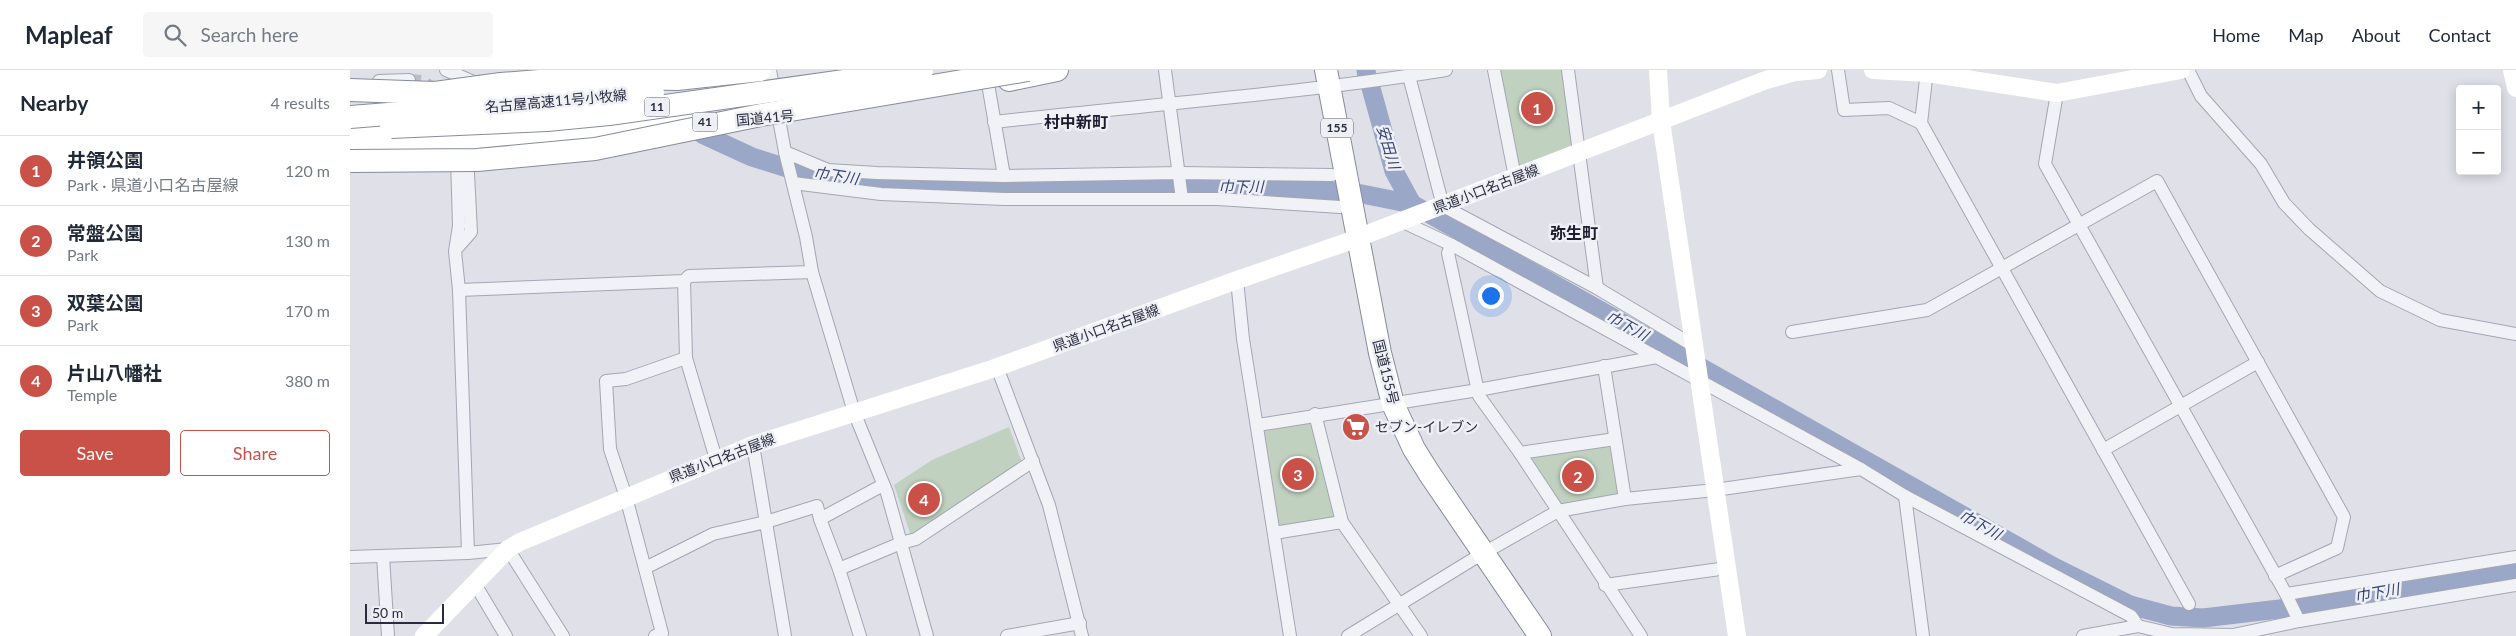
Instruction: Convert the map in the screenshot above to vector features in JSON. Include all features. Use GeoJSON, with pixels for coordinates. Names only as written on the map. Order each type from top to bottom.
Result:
{"type":"FeatureCollection","features":[{"type":"Feature","properties":{"kind":"highway"},"geometry":{"type":"LineString","coordinates":[[350,106],[499,93],[672,72],[728,70]]}},
{"type":"Feature","properties":{"kind":"highway"},"geometry":{"type":"LineString","coordinates":[[350,90],[435,93],[501,84],[590,77],[678,79],[760,70]]}},
{"type":"Feature","properties":{"kind":"highway","name":"名古屋高速11号小牧線"},"geometry":{"type":"LineString","coordinates":[[350,117],[550,103],[765,83],[852,70]]}},
{"type":"Feature","properties":{"kind":"highway","name":"11"},"geometry":{"type":"LineString","coordinates":[[351,145],[391,127],[547,120],[609,114],[922,70]]}},
{"type":"Feature","properties":{"kind":"highway"},"geometry":{"type":"LineString","coordinates":[[351,145],[477,160],[595,149],[761,115],[1028,70]]}},
{"type":"Feature","properties":{"kind":"highway","name":"国道41号"},"geometry":{"type":"LineString","coordinates":[[351,145],[462,149],[605,126],[779,118],[888,98],[988,84],[1057,70]]}},
{"type":"Feature","properties":{"kind":"highway","name":"国道155号"},"geometry":{"type":"LineString","coordinates":[[1321,79],[1341,192],[1353,240],[1366,345],[1404,453],[1540,636]]}},
{"type":"Feature","properties":{"kind":"highway","name":"国道155号"},"geometry":{"type":"LineString","coordinates":[[1479,556],[1527,636]]}},
{"type":"Feature","properties":{"kind":"main road"},"geometry":{"type":"LineString","coordinates":[[1658,70],[1661,121],[1737,636]]}},
{"type":"Feature","properties":{"kind":"main road","name":"県道小口名古屋線"},"geometry":{"type":"LineString","coordinates":[[424,636],[508,550],[539,533],[716,459],[753,445],[997,367],[1236,280],[1353,240],[1766,80],[1795,72],[1818,70]]}},
{"type":"Feature","properties":{"kind":"main road"},"geometry":{"type":"LineString","coordinates":[[1873,70],[1927,71],[2057,93],[2181,70]]}},
{"type":"Feature","properties":{"kind":"main road"},"geometry":{"type":"LineString","coordinates":[[2512,70],[2516,88]]}},
{"type":"Feature","properties":{"kind":"street"},"geometry":{"type":"LineString","coordinates":[[446,70],[499,93]]}},
{"type":"Feature","properties":{"kind":"street"},"geometry":{"type":"LineString","coordinates":[[770,70],[785,152],[806,237],[812,272],[854,412],[883,485],[926,636]]}},
{"type":"Feature","properties":{"kind":"street"},"geometry":{"type":"LineString","coordinates":[[1165,70],[1171,102],[1182,199]]}},
{"type":"Feature","properties":{"kind":"street"},"geometry":{"type":"LineString","coordinates":[[994,122],[1171,102],[1321,79],[1409,76],[1446,70]]}},
{"type":"Feature","properties":{"kind":"street"},"geometry":{"type":"LineString","coordinates":[[1494,70],[1515,177]]}},
{"type":"Feature","properties":{"kind":"street"},"geometry":{"type":"LineString","coordinates":[[1568,70],[1597,288]]}},
{"type":"Feature","properties":{"kind":"street"},"geometry":{"type":"LineString","coordinates":[[1838,70],[1844,110],[1889,108],[1921,123]]}},
{"type":"Feature","properties":{"kind":"street"},"geometry":{"type":"LineString","coordinates":[[2188,70],[2201,96],[2261,164],[2284,203],[2309,229],[2380,290],[2440,320],[2516,334]]}},
{"type":"Feature","properties":{"kind":"street"},"geometry":{"type":"LineString","coordinates":[[1927,71],[1921,123],[2189,604]]}},
{"type":"Feature","properties":{"kind":"street"},"geometry":{"type":"LineString","coordinates":[[1409,76],[1443,206],[1597,288],[1694,346]]}},
{"type":"Feature","properties":{"kind":"street"},"geometry":{"type":"LineString","coordinates":[[350,80],[409,80]]}},
{"type":"Feature","properties":{"kind":"street"},"geometry":{"type":"LineString","coordinates":[[988,84],[1004,176]]}},
{"type":"Feature","properties":{"kind":"street"},"geometry":{"type":"LineString","coordinates":[[2057,93],[2045,164],[2287,596],[2298,619]]}},
{"type":"Feature","properties":{"kind":"street"},"geometry":{"type":"LineString","coordinates":[[455,251],[471,232],[462,149]]}},
{"type":"Feature","properties":{"kind":"street"},"geometry":{"type":"LineString","coordinates":[[462,149],[459,226],[455,251],[459,290],[468,553]]}},
{"type":"Feature","properties":{"kind":"street"},"geometry":{"type":"LineString","coordinates":[[785,152],[828,170],[1004,176],[1180,176],[1341,192]]}},
{"type":"Feature","properties":{"kind":"street"},"geometry":{"type":"LineString","coordinates":[[1792,332],[1927,310],[2157,181],[2344,517],[2337,548],[2275,576]]}},
{"type":"Feature","properties":{"kind":"street"},"geometry":{"type":"LineString","coordinates":[[792,183],[881,194],[1004,198],[1218,199],[1341,192]]}},
{"type":"Feature","properties":{"kind":"street"},"geometry":{"type":"LineString","coordinates":[[1401,222],[1452,245],[1861,469],[1905,496],[2131,616],[2138,626]]}},
{"type":"Feature","properties":{"kind":"street"},"geometry":{"type":"LineString","coordinates":[[1452,245],[1448,252],[1479,396],[1520,453],[1605,585],[1641,636]]}},
{"type":"Feature","properties":{"kind":"street"},"geometry":{"type":"LineString","coordinates":[[459,290],[684,281],[689,276],[812,272]]}},
{"type":"Feature","properties":{"kind":"street"},"geometry":{"type":"LineString","coordinates":[[1236,280],[1243,339],[1290,636]]}},
{"type":"Feature","properties":{"kind":"street"},"geometry":{"type":"LineString","coordinates":[[684,281],[686,358],[716,459]]}},
{"type":"Feature","properties":{"kind":"street"},"geometry":{"type":"LineString","coordinates":[[1258,425],[1315,414],[1478,390],[1657,357]]}},
{"type":"Feature","properties":{"kind":"street"},"geometry":{"type":"LineString","coordinates":[[655,636],[662,633],[626,497],[610,449],[606,381],[626,379],[686,358]]}},
{"type":"Feature","properties":{"kind":"street"},"geometry":{"type":"LineString","coordinates":[[2103,450],[2258,362]]}},
{"type":"Feature","properties":{"kind":"street"},"geometry":{"type":"LineString","coordinates":[[1604,366],[1625,499]]}},
{"type":"Feature","properties":{"kind":"street"},"geometry":{"type":"LineString","coordinates":[[997,367],[1048,505],[1081,630],[1008,636]]}},
{"type":"Feature","properties":{"kind":"street"},"geometry":{"type":"LineString","coordinates":[[1315,414],[1342,522],[1421,636]]}},
{"type":"Feature","properties":{"kind":"street"},"geometry":{"type":"LineString","coordinates":[[1520,453],[1616,438]]}},
{"type":"Feature","properties":{"kind":"street"},"geometry":{"type":"LineString","coordinates":[[753,445],[784,636]]}},
{"type":"Feature","properties":{"kind":"street"},"geometry":{"type":"LineString","coordinates":[[839,569],[901,543],[916,539],[1032,461]]}},
{"type":"Feature","properties":{"kind":"street"},"geometry":{"type":"LineString","coordinates":[[1348,636],[1479,556],[1558,512],[1625,499],[1715,490],[1861,469]]}},
{"type":"Feature","properties":{"kind":"street"},"geometry":{"type":"LineString","coordinates":[[820,519],[883,485]]}},
{"type":"Feature","properties":{"kind":"street"},"geometry":{"type":"LineString","coordinates":[[1905,496],[1923,636]]}},
{"type":"Feature","properties":{"kind":"street"},"geometry":{"type":"LineString","coordinates":[[645,568],[713,534],[766,522],[817,506],[860,636]]}},
{"type":"Feature","properties":{"kind":"street"},"geometry":{"type":"LineString","coordinates":[[1274,533],[1342,522]]}},
{"type":"Feature","properties":{"kind":"street"},"geometry":{"type":"LineString","coordinates":[[350,557],[508,550],[563,636]]}},
{"type":"Feature","properties":{"kind":"street"},"geometry":{"type":"LineString","coordinates":[[383,556],[388,636]]}},
{"type":"Feature","properties":{"kind":"street"},"geometry":{"type":"LineString","coordinates":[[2287,596],[2516,557]]}},
{"type":"Feature","properties":{"kind":"street"},"geometry":{"type":"LineString","coordinates":[[1605,585],[1726,568]]}},
{"type":"Feature","properties":{"kind":"street"},"geometry":{"type":"LineString","coordinates":[[475,584],[506,636]]}},
{"type":"Feature","properties":{"kind":"street"},"geometry":{"type":"LineString","coordinates":[[2083,636],[2100,635],[2138,626],[2172,634],[2234,635],[2298,619],[2516,585]]}},
{"type":"Feature","properties":{"kind":"green space"},"geometry":{"type":"Polygon","coordinates":[[[1494,70],[1568,70],[1578,145],[1515,177],[1494,70]]]}},
{"type":"Feature","properties":{"kind":"green space"},"geometry":{"type":"Polygon","coordinates":[[[1312,422],[1337,519],[1278,529],[1264,430],[1312,422]]]}},
{"type":"Feature","properties":{"kind":"green space"},"geometry":{"type":"Polygon","coordinates":[[[1009,427],[1023,465],[912,539],[894,485],[932,460],[1009,427]]]}},
{"type":"Feature","properties":{"kind":"green space"},"geometry":{"type":"Polygon","coordinates":[[[1609,445],[1620,495],[1562,506],[1528,457],[1609,445]]]}},
{"type":"Feature","properties":{"kind":"waterway","name":"安田川"},"geometry":{"type":"LineString","coordinates":[[1366,70],[1367,77]]}},
{"type":"Feature","properties":{"kind":"waterway","name":"安田川"},"geometry":{"type":"LineString","coordinates":[[1371,88],[1394,171],[1412,204]]}},
{"type":"Feature","properties":{"kind":"waterway","name":"巾下川"},"geometry":{"type":"LineString","coordinates":[[702,134],[752,157],[787,168],[860,180],[1023,187],[1293,188],[1362,194],[1412,204],[2054,567],[2130,605],[2171,616],[2203,618],[2288,608],[2516,570]]}},
{"type":"Feature","properties":{"kind":"tunnel"},"geometry":{"type":"LineString","coordinates":[[409,80],[421,81],[436,89]]}},
{"type":"Feature","properties":{"kind":"place","name":"井領公園"},"geometry":{"type":"Point","coordinates":[1537,108]}},
{"type":"Feature","properties":{"kind":"place","name":"セブン-イレブン"},"geometry":{"type":"Point","coordinates":[1356,427]}},
{"type":"Feature","properties":{"kind":"place","name":"双葉公園"},"geometry":{"type":"Point","coordinates":[1298,474]}},
{"type":"Feature","properties":{"kind":"place","name":"常盤公園"},"geometry":{"type":"Point","coordinates":[1578,476]}},
{"type":"Feature","properties":{"kind":"place","name":"片山八幡社"},"geometry":{"type":"Point","coordinates":[924,499]}},
{"type":"Feature","properties":{"kind":"district","name":"村中新町"},"geometry":{"type":"Point","coordinates":[1076,122]}},
{"type":"Feature","properties":{"kind":"district","name":"弥生町"},"geometry":{"type":"Point","coordinates":[1574,233]}}]}
